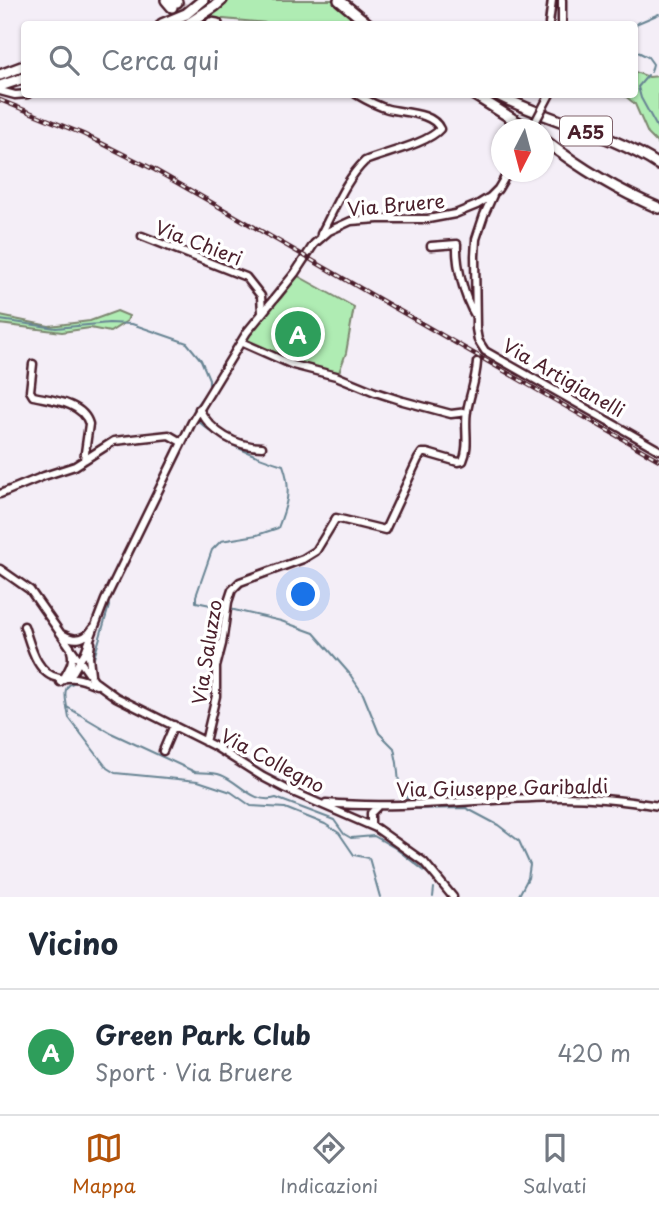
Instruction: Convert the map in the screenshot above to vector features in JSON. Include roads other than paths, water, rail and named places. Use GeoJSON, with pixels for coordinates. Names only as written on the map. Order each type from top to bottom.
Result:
{"type":"FeatureCollection","features":[{"type":"Feature","properties":{"kind":"highway"},"geometry":{"type":"LineString","coordinates":[[169,21],[186,13],[201,0]]}},
{"type":"Feature","properties":{"kind":"highway"},"geometry":{"type":"LineString","coordinates":[[192,21],[222,0]]}},
{"type":"Feature","properties":{"kind":"highway"},"geometry":{"type":"LineString","coordinates":[[339,0],[364,21]]}},
{"type":"Feature","properties":{"kind":"highway"},"geometry":{"type":"LineString","coordinates":[[0,75],[21,67]]}},
{"type":"Feature","properties":{"kind":"highway"},"geometry":{"type":"LineString","coordinates":[[0,88],[21,78]]}},
{"type":"Feature","properties":{"kind":"highway"},"geometry":{"type":"LineString","coordinates":[[471,98],[495,108]]}},
{"type":"Feature","properties":{"kind":"highway"},"geometry":{"type":"LineString","coordinates":[[479,98],[513,119]]}},
{"type":"Feature","properties":{"kind":"highway","name":"A55"},"geometry":{"type":"LineString","coordinates":[[505,98],[545,116],[615,141],[659,165]]}},
{"type":"Feature","properties":{"kind":"highway","name":"A55"},"geometry":{"type":"LineString","coordinates":[[554,148],[599,179],[659,208]]}},
{"type":"Feature","properties":{"kind":"street"},"geometry":{"type":"LineString","coordinates":[[550,21],[552,0]]}},
{"type":"Feature","properties":{"kind":"street"},"geometry":{"type":"LineString","coordinates":[[562,0],[562,21]]}},
{"type":"Feature","properties":{"kind":"street"},"geometry":{"type":"LineString","coordinates":[[0,88],[15,95],[21,95]]}},
{"type":"Feature","properties":{"kind":"street"},"geometry":{"type":"LineString","coordinates":[[318,239],[358,167],[365,161],[420,140],[440,129],[431,118],[387,108],[365,98]]}},
{"type":"Feature","properties":{"kind":"street"},"geometry":{"type":"LineString","coordinates":[[537,119],[548,98]]}},
{"type":"Feature","properties":{"kind":"street","name":"Via Bruere"},"geometry":{"type":"LineString","coordinates":[[80,662],[92,638],[105,600],[199,409],[262,312],[295,273],[318,239],[351,221],[449,216],[477,205],[494,194],[502,182]]}},
{"type":"Feature","properties":{"kind":"street","name":"Via Artigianelli"},"geometry":{"type":"LineString","coordinates":[[494,194],[476,239],[475,256],[478,340],[485,351],[659,450]]}},
{"type":"Feature","properties":{"kind":"street","name":"Via Chieri"},"geometry":{"type":"LineString","coordinates":[[142,236],[246,277],[261,296],[262,312]]}},
{"type":"Feature","properties":{"kind":"street"},"geometry":{"type":"LineString","coordinates":[[431,246],[457,244],[457,260],[470,307],[476,316]]}},
{"type":"Feature","properties":{"kind":"street"},"geometry":{"type":"LineString","coordinates":[[241,342],[293,365],[336,376],[375,392],[451,414],[467,412],[476,378],[477,362]]}},
{"type":"Feature","properties":{"kind":"street"},"geometry":{"type":"LineString","coordinates":[[33,363],[30,391],[33,396],[66,403],[88,419],[84,460]]}},
{"type":"Feature","properties":{"kind":"street"},"geometry":{"type":"LineString","coordinates":[[199,409],[205,421],[230,439],[243,445],[262,447]]}},
{"type":"Feature","properties":{"kind":"street","name":"Via Saluzzo"},"geometry":{"type":"LineString","coordinates":[[205,741],[216,696],[216,667],[232,590],[240,582],[303,559],[316,551],[336,518],[385,530],[422,453],[463,461],[466,451],[467,412]]}},
{"type":"Feature","properties":{"kind":"street"},"geometry":{"type":"LineString","coordinates":[[0,494],[44,475],[75,466],[114,441],[169,435],[181,442]]}},
{"type":"Feature","properties":{"kind":"street","name":"Via Collegno"},"geometry":{"type":"LineString","coordinates":[[0,569],[30,590],[80,662],[101,687],[205,741],[286,789],[371,825],[424,862],[453,897]]}},
{"type":"Feature","properties":{"kind":"street"},"geometry":{"type":"LineString","coordinates":[[60,631],[70,639],[79,640],[91,632],[98,620]]}},
{"type":"Feature","properties":{"kind":"street","name":"Via Collegno"},"geometry":{"type":"LineString","coordinates":[[24,625],[36,659],[44,671],[62,680],[76,678],[101,687]]}},
{"type":"Feature","properties":{"kind":"street"},"geometry":{"type":"LineString","coordinates":[[92,638],[89,663],[94,681]]}},
{"type":"Feature","properties":{"kind":"street"},"geometry":{"type":"LineString","coordinates":[[62,680],[72,664],[69,645]]}},
{"type":"Feature","properties":{"kind":"street"},"geometry":{"type":"LineString","coordinates":[[62,680],[80,662]]}},
{"type":"Feature","properties":{"kind":"street"},"geometry":{"type":"LineString","coordinates":[[163,751],[174,725]]}},
{"type":"Feature","properties":{"kind":"street","name":"Via Giuseppe Garibaldi"},"geometry":{"type":"LineString","coordinates":[[387,805],[563,797],[659,806]]}},
{"type":"Feature","properties":{"kind":"street"},"geometry":{"type":"LineString","coordinates":[[318,802],[353,806],[387,805]]}},
{"type":"Feature","properties":{"kind":"street"},"geometry":{"type":"LineString","coordinates":[[338,811],[387,805]]}},
{"type":"Feature","properties":{"kind":"street"},"geometry":{"type":"LineString","coordinates":[[338,811],[353,806]]}},
{"type":"Feature","properties":{"kind":"street"},"geometry":{"type":"LineString","coordinates":[[371,825],[371,813],[377,807]]}},
{"type":"Feature","properties":{"kind":"waterway"},"geometry":{"type":"LineString","coordinates":[[638,23],[659,14]]}},
{"type":"Feature","properties":{"kind":"waterway"},"geometry":{"type":"LineString","coordinates":[[638,52],[648,57],[653,64],[651,72]]}},
{"type":"Feature","properties":{"kind":"waterway"},"geometry":{"type":"LineString","coordinates":[[648,75],[638,87],[659,131]]}},
{"type":"Feature","properties":{"kind":"waterway"},"geometry":{"type":"LineString","coordinates":[[0,320],[56,328],[109,323],[132,324],[187,343],[201,360],[209,379],[209,388],[193,413]]}},
{"type":"Feature","properties":{"kind":"waterway"},"geometry":{"type":"LineString","coordinates":[[196,419],[237,447],[283,465],[287,482],[286,504],[278,528],[257,535],[221,541],[212,550],[196,602],[225,608]]}},
{"type":"Feature","properties":{"kind":"waterway"},"geometry":{"type":"LineString","coordinates":[[94,658],[109,606],[108,601]]}},
{"type":"Feature","properties":{"kind":"waterway"},"geometry":{"type":"LineString","coordinates":[[230,609],[281,621],[314,633],[349,673],[363,694],[379,733],[394,748],[399,783],[407,799]]}},
{"type":"Feature","properties":{"kind":"waterway"},"geometry":{"type":"LineString","coordinates":[[77,682],[67,688],[67,707],[111,733],[193,772],[228,778],[254,796],[276,798],[334,820],[344,834],[351,838],[374,836],[395,848],[431,876]]}},
{"type":"Feature","properties":{"kind":"waterway"},"geometry":{"type":"LineString","coordinates":[[67,707],[69,718],[107,768],[115,773],[198,781],[231,792],[251,806],[285,808],[325,824],[339,833],[354,855],[369,858],[380,897]]}},
{"type":"Feature","properties":{"kind":"waterway"},"geometry":{"type":"LineString","coordinates":[[408,809],[466,808],[498,825],[519,841],[530,865],[528,878],[518,897]]}},
{"type":"Feature","properties":{"kind":"waterway"},"geometry":{"type":"LineString","coordinates":[[433,897],[434,888]]}},
{"type":"Feature","properties":{"kind":"tunnel"},"geometry":{"type":"LineString","coordinates":[[177,2],[206,21]]}},
{"type":"Feature","properties":{"kind":"railway"},"geometry":{"type":"LineString","coordinates":[[0,100],[83,134],[155,170],[659,460]]}},
{"type":"Feature","properties":{"kind":"place","name":"Green Park Club"},"geometry":{"type":"Point","coordinates":[298,334]}}]}
